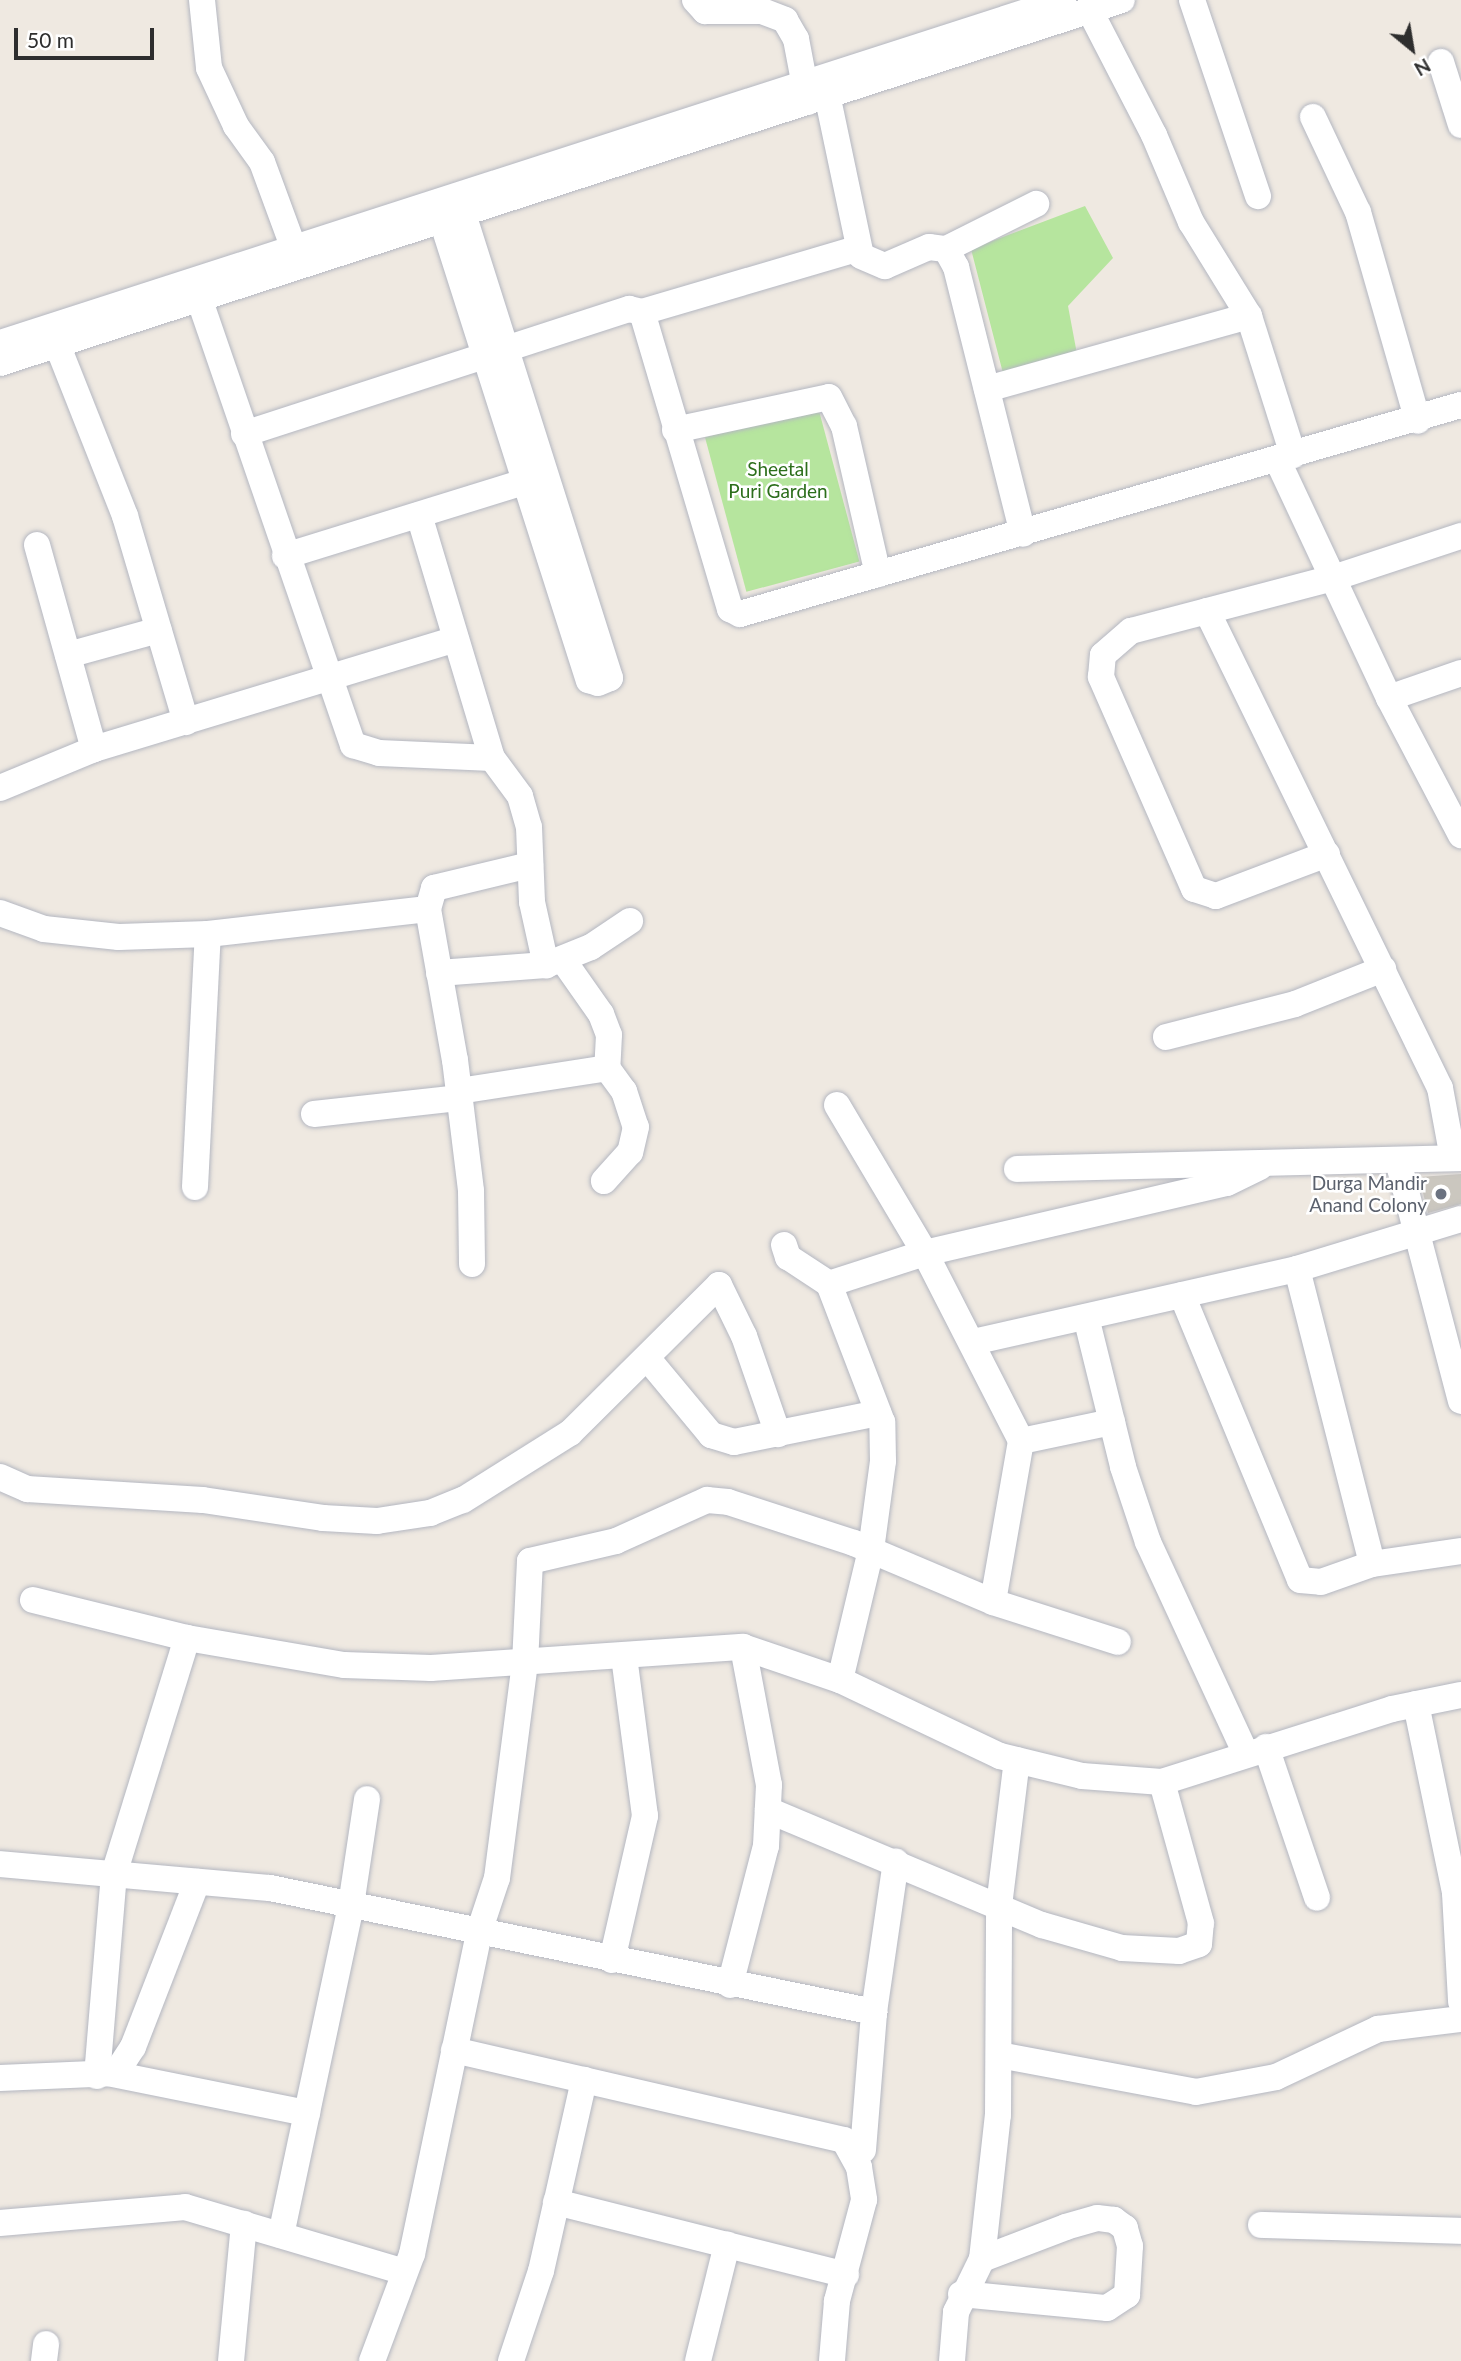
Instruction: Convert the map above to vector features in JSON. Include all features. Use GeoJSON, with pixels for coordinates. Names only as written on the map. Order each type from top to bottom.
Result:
{"type":"FeatureCollection","features":[{"type":"Feature","properties":{"kind":"street"},"geometry":{"type":"LineString","coordinates":[[202,0],[209,68],[236,126],[262,162],[294,249]]}},
{"type":"Feature","properties":{"kind":"street"},"geometry":{"type":"LineString","coordinates":[[695,0],[705,11],[762,11],[785,20],[796,39],[859,248],[869,264],[885,266],[929,247],[946,249],[1036,204]]}},
{"type":"Feature","properties":{"kind":"street"},"geometry":{"type":"LineString","coordinates":[[814,97],[1063,0]]}},
{"type":"Feature","properties":{"kind":"street"},"geometry":{"type":"LineString","coordinates":[[0,363],[199,298],[451,210],[1122,0]]}},
{"type":"Feature","properties":{"kind":"street"},"geometry":{"type":"LineString","coordinates":[[1192,0],[1258,196]]}},
{"type":"Feature","properties":{"kind":"street"},"geometry":{"type":"LineString","coordinates":[[1090,11],[1154,135],[1191,222],[1250,316],[1285,457],[1334,578],[1389,698],[1461,835]]}},
{"type":"Feature","properties":{"kind":"street"},"geometry":{"type":"LineString","coordinates":[[1441,62],[1461,125]]}},
{"type":"Feature","properties":{"kind":"street"},"geometry":{"type":"LineString","coordinates":[[1314,117],[1358,212],[1418,421]]}},
{"type":"Feature","properties":{"kind":"street"},"geometry":{"type":"LineString","coordinates":[[0,343],[294,249],[451,210]]}},
{"type":"Feature","properties":{"kind":"street"},"geometry":{"type":"LineString","coordinates":[[451,210],[537,478],[610,678],[598,683],[589,680],[537,478]]}},
{"type":"Feature","properties":{"kind":"street"},"geometry":{"type":"LineString","coordinates":[[244,434],[498,354],[629,309],[642,312],[859,248]]}},
{"type":"Feature","properties":{"kind":"street"},"geometry":{"type":"LineString","coordinates":[[946,249],[956,267],[1023,534]]}},
{"type":"Feature","properties":{"kind":"street"},"geometry":{"type":"LineString","coordinates":[[199,298],[326,681],[353,745],[379,753],[492,758]]}},
{"type":"Feature","properties":{"kind":"street"},"geometry":{"type":"LineString","coordinates":[[642,312],[730,609],[740,614],[1418,421],[1461,405]]}},
{"type":"Feature","properties":{"kind":"street"},"geometry":{"type":"LineString","coordinates":[[986,389],[1250,316]]}},
{"type":"Feature","properties":{"kind":"street"},"geometry":{"type":"LineString","coordinates":[[57,344],[125,516],[186,722]]}},
{"type":"Feature","properties":{"kind":"street"},"geometry":{"type":"LineString","coordinates":[[675,430],[829,397],[844,426],[878,575]]}},
{"type":"Feature","properties":{"kind":"street"},"geometry":{"type":"LineString","coordinates":[[285,556],[537,478]]}},
{"type":"Feature","properties":{"kind":"street"},"geometry":{"type":"LineString","coordinates":[[419,515],[492,758],[520,796],[529,827],[530,865],[555,962],[601,1014],[609,1035],[607,1068],[624,1091],[636,1127],[630,1152],[604,1181]]}},
{"type":"Feature","properties":{"kind":"street"},"geometry":{"type":"LineString","coordinates":[[1327,854],[1216,895],[1194,889],[1101,677],[1103,655],[1121,637],[1334,578],[1461,536]]}},
{"type":"Feature","properties":{"kind":"street"},"geometry":{"type":"LineString","coordinates":[[37,545],[94,749]]}},
{"type":"Feature","properties":{"kind":"street"},"geometry":{"type":"LineString","coordinates":[[1017,1168],[1260,1167],[1457,1158],[1440,1088],[1207,611]]}},
{"type":"Feature","properties":{"kind":"street"},"geometry":{"type":"LineString","coordinates":[[68,655],[159,630]]}},
{"type":"Feature","properties":{"kind":"street"},"geometry":{"type":"LineString","coordinates":[[0,788],[94,749],[326,681],[456,639]]}},
{"type":"Feature","properties":{"kind":"street"},"geometry":{"type":"LineString","coordinates":[[1389,698],[1461,673]]}},
{"type":"Feature","properties":{"kind":"street"},"geometry":{"type":"LineString","coordinates":[[472,1264],[460,1095],[428,909],[434,888],[530,865]]}},
{"type":"Feature","properties":{"kind":"street"},"geometry":{"type":"LineString","coordinates":[[0,914],[44,929],[119,937],[208,933],[428,909]]}},
{"type":"Feature","properties":{"kind":"street"},"geometry":{"type":"LineString","coordinates":[[439,973],[555,962],[630,921]]}},
{"type":"Feature","properties":{"kind":"street"},"geometry":{"type":"LineString","coordinates":[[195,1187],[208,933]]}},
{"type":"Feature","properties":{"kind":"street"},"geometry":{"type":"LineString","coordinates":[[1166,1037],[1294,1004],[1383,969]]}},
{"type":"Feature","properties":{"kind":"street"},"geometry":{"type":"LineString","coordinates":[[314,1114],[460,1095],[607,1068]]}},
{"type":"Feature","properties":{"kind":"street"},"geometry":{"type":"LineString","coordinates":[[837,1105],[925,1253],[973,1342],[1021,1441],[993,1602]]}},
{"type":"Feature","properties":{"kind":"street"},"geometry":{"type":"LineString","coordinates":[[1398,1161],[1461,1401]]}},
{"type":"Feature","properties":{"kind":"street"},"geometry":{"type":"LineString","coordinates":[[829,1284],[925,1253],[1227,1183],[1260,1167]]}},
{"type":"Feature","properties":{"kind":"street"},"geometry":{"type":"LineString","coordinates":[[973,1342],[1297,1269],[1418,1235],[1461,1219]]}},
{"type":"Feature","properties":{"kind":"street"},"geometry":{"type":"LineString","coordinates":[[784,1245],[788,1257],[829,1284],[878,1413],[883,1461],[870,1550],[840,1679]]}},
{"type":"Feature","properties":{"kind":"street"},"geometry":{"type":"LineString","coordinates":[[1297,1269],[1372,1564]]}},
{"type":"Feature","properties":{"kind":"street"},"geometry":{"type":"LineString","coordinates":[[0,1477],[27,1489],[203,1500],[323,1518],[377,1521],[430,1513],[463,1500],[570,1433],[648,1359],[719,1285],[744,1336],[778,1433]]}},
{"type":"Feature","properties":{"kind":"street"},"geometry":{"type":"LineString","coordinates":[[1182,1295],[1300,1580],[1321,1582],[1372,1564],[1461,1551]]}},
{"type":"Feature","properties":{"kind":"street"},"geometry":{"type":"LineString","coordinates":[[1086,1317],[1112,1422],[1149,1542],[1256,1750],[1317,1898]]}},
{"type":"Feature","properties":{"kind":"street"},"geometry":{"type":"LineString","coordinates":[[648,1359],[711,1435],[734,1442],[878,1413]]}},
{"type":"Feature","properties":{"kind":"street"},"geometry":{"type":"LineString","coordinates":[[1021,1441],[1112,1422]]}},
{"type":"Feature","properties":{"kind":"street"},"geometry":{"type":"LineString","coordinates":[[372,2361],[405,2272],[479,1932],[497,1878],[525,1663],[530,1561],[617,1541],[707,1500],[870,1550],[993,1602],[1118,1642]]}},
{"type":"Feature","properties":{"kind":"street"},"geometry":{"type":"LineString","coordinates":[[33,1600],[187,1638],[344,1665],[525,1663],[743,1647],[840,1679],[1017,1760],[1082,1776],[1162,1782],[1256,1750],[1416,1704],[1461,1695]]}},
{"type":"Feature","properties":{"kind":"street"},"geometry":{"type":"LineString","coordinates":[[105,2075],[114,1874],[187,1638]]}},
{"type":"Feature","properties":{"kind":"street"},"geometry":{"type":"LineString","coordinates":[[730,1985],[766,1846],[769,1785],[743,1647]]}},
{"type":"Feature","properties":{"kind":"street"},"geometry":{"type":"LineString","coordinates":[[612,1960],[645,1816],[624,1656]]}},
{"type":"Feature","properties":{"kind":"street"},"geometry":{"type":"LineString","coordinates":[[1416,1704],[1455,1894],[1461,2002]]}},
{"type":"Feature","properties":{"kind":"street"},"geometry":{"type":"LineString","coordinates":[[952,2361],[951,2327],[961,2294],[982,2259],[998,2115],[999,1906],[1017,1760]]}},
{"type":"Feature","properties":{"kind":"street"},"geometry":{"type":"LineString","coordinates":[[768,1810],[1042,1925],[1122,1948],[1179,1951],[1199,1944],[1201,1923],[1162,1782]]}},
{"type":"Feature","properties":{"kind":"street"},"geometry":{"type":"LineString","coordinates":[[281,2235],[351,1905],[367,1799]]}},
{"type":"Feature","properties":{"kind":"street"},"geometry":{"type":"LineString","coordinates":[[863,2150],[874,2012],[896,1862]]}},
{"type":"Feature","properties":{"kind":"street"},"geometry":{"type":"LineString","coordinates":[[0,1864],[197,1882],[351,1905],[730,1985],[874,2012]]}},
{"type":"Feature","properties":{"kind":"street"},"geometry":{"type":"LineString","coordinates":[[105,2075],[133,2047],[197,1882]]}},
{"type":"Feature","properties":{"kind":"street"},"geometry":{"type":"LineString","coordinates":[[999,2055],[1196,2092],[1276,2077],[1378,2029],[1461,2019]]}},
{"type":"Feature","properties":{"kind":"street"},"geometry":{"type":"LineString","coordinates":[[454,2050],[844,2140],[859,2167],[864,2200],[837,2301],[832,2361]]}},
{"type":"Feature","properties":{"kind":"street"},"geometry":{"type":"LineString","coordinates":[[0,2078],[105,2075],[307,2113]]}},
{"type":"Feature","properties":{"kind":"street"},"geometry":{"type":"LineString","coordinates":[[512,2361],[556,2202],[584,2080]]}},
{"type":"Feature","properties":{"kind":"street"},"geometry":{"type":"LineString","coordinates":[[556,2202],[846,2275]]}},
{"type":"Feature","properties":{"kind":"street"},"geometry":{"type":"LineString","coordinates":[[0,2223],[185,2207],[405,2272]]}},
{"type":"Feature","properties":{"kind":"street"},"geometry":{"type":"LineString","coordinates":[[961,2294],[1107,2308],[1127,2295],[1130,2246],[1125,2228],[1114,2220],[1097,2218],[1066,2227],[982,2259]]}},
{"type":"Feature","properties":{"kind":"street"},"geometry":{"type":"LineString","coordinates":[[231,2361],[244,2224]]}},
{"type":"Feature","properties":{"kind":"street"},"geometry":{"type":"LineString","coordinates":[[1261,2225],[1461,2231]]}},
{"type":"Feature","properties":{"kind":"street"},"geometry":{"type":"LineString","coordinates":[[698,2361],[727,2245]]}},
{"type":"Feature","properties":{"kind":"green space"},"geometry":{"type":"Polygon","coordinates":[[[1085,206],[1113,258],[1068,306],[1077,354],[1004,377],[971,249],[1085,206]]]}},
{"type":"Feature","properties":{"kind":"green space","name":"Sheetal Puri Garden"},"geometry":{"type":"Polygon","coordinates":[[[818,407],[859,562],[746,592],[705,437],[818,407]]]}},
{"type":"Feature","properties":{"kind":"building","name":"Durga Mandir Anand Colony"},"geometry":{"type":"Polygon","coordinates":[[[1461,1174],[1461,1204],[1428,1213],[1419,1177],[1461,1174]]]}},
{"type":"Feature","properties":{"kind":"place","name":"Durga Mandir Anand Colony"},"geometry":{"type":"Point","coordinates":[1441,1194]}}]}
